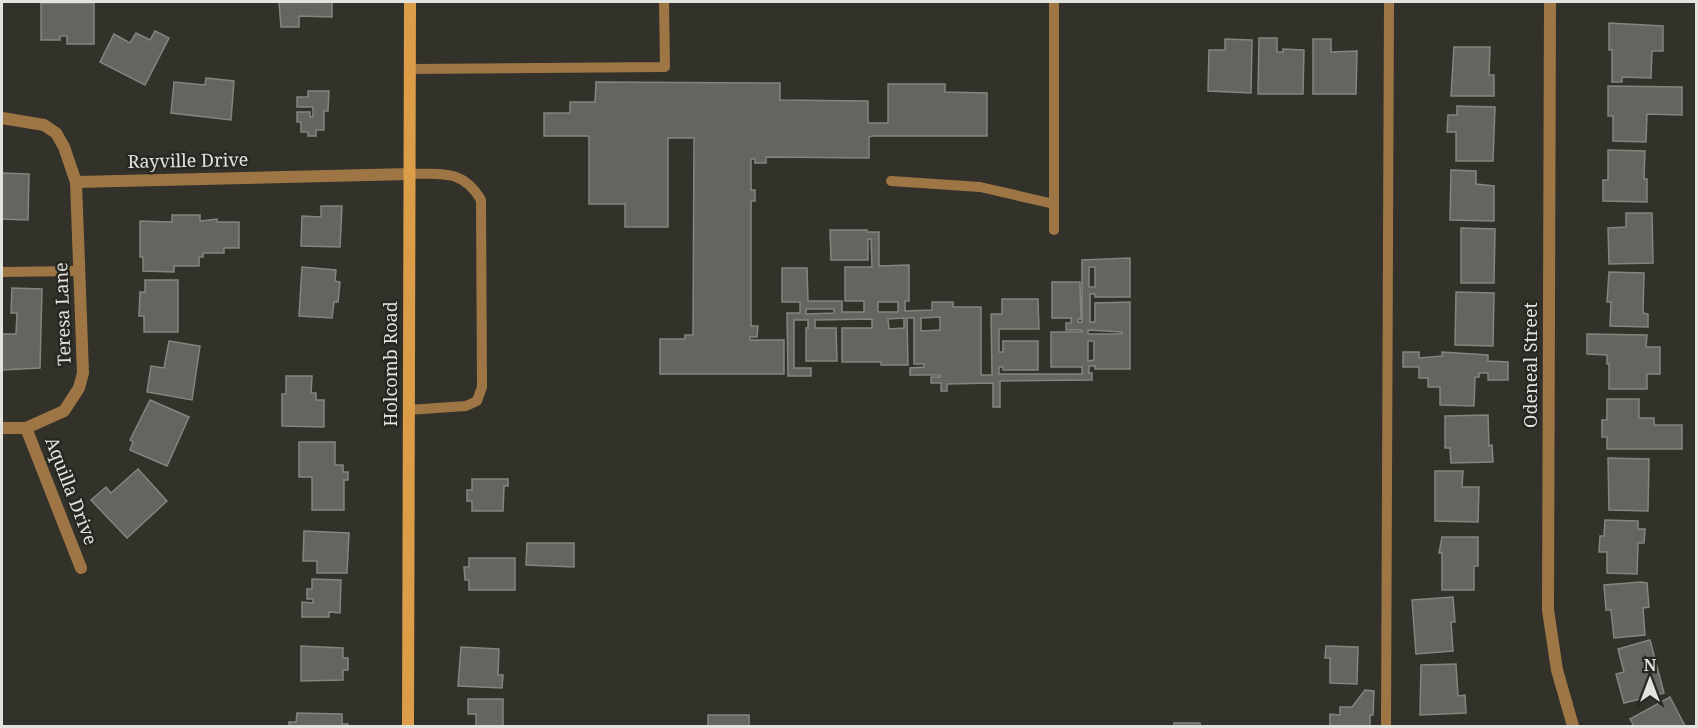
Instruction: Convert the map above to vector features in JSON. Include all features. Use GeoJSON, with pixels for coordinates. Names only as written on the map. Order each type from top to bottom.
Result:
{"type":"FeatureCollection","features":[{"type":"Feature","properties":{"kind":"street","name":"Holcomb Road"},"geometry":{"type":"LineString","coordinates":[[408,726],[410,2]]}},
{"type":"Feature","properties":{"kind":"street","name":"Odeneal Street"},"geometry":{"type":"LineString","coordinates":[[1550,2],[1548,609],[1557,670],[1573,726]]}},
{"type":"Feature","properties":{"kind":"street"},"geometry":{"type":"LineString","coordinates":[[2,118],[44,125],[56,133],[64,147],[76,182]]}},
{"type":"Feature","properties":{"kind":"street","name":"Rayville Drive"},"geometry":{"type":"LineString","coordinates":[[76,182],[410,174]]}},
{"type":"Feature","properties":{"kind":"street","name":"Teresa Lane"},"geometry":{"type":"LineString","coordinates":[[2,428],[26,428],[64,411],[79,388],[83,373],[76,182]]}},
{"type":"Feature","properties":{"kind":"street","name":"Aquilla Drive"},"geometry":{"type":"LineString","coordinates":[[26,428],[81,568]]}},
{"type":"Feature","properties":{"kind":"lane"},"geometry":{"type":"LineString","coordinates":[[410,69],[665,67],[664,2]]}},
{"type":"Feature","properties":{"kind":"lane"},"geometry":{"type":"LineString","coordinates":[[1054,2],[1054,230]]}},
{"type":"Feature","properties":{"kind":"lane"},"geometry":{"type":"LineString","coordinates":[[1386,726],[1389,2]]}},
{"type":"Feature","properties":{"kind":"lane"},"geometry":{"type":"LineString","coordinates":[[408,410],[466,406],[477,401],[482,387],[481,200],[475,190],[456,176],[410,174]]}},
{"type":"Feature","properties":{"kind":"lane"},"geometry":{"type":"LineString","coordinates":[[891,181],[980,187],[1054,204]]}},
{"type":"Feature","properties":{"kind":"lane"},"geometry":{"type":"LineString","coordinates":[[2,272],[79,271]]}},
{"type":"Feature","properties":{"kind":"building"},"geometry":{"type":"Polygon","coordinates":[[[279,2],[332,2],[332,17],[299,16],[299,27],[281,27],[279,2]]]}},
{"type":"Feature","properties":{"kind":"building"},"geometry":{"type":"Polygon","coordinates":[[[41,3],[94,3],[94,44],[67,44],[67,36],[60,36],[60,40],[41,40],[41,3]]]}},
{"type":"Feature","properties":{"kind":"building"},"geometry":{"type":"Polygon","coordinates":[[[1609,23],[1663,26],[1663,51],[1652,51],[1651,78],[1622,77],[1622,82],[1612,82],[1609,23]]]}},
{"type":"Feature","properties":{"kind":"building"},"geometry":{"type":"Polygon","coordinates":[[[155,31],[169,38],[145,85],[100,62],[114,34],[130,43],[136,33],[150,40],[155,31]]]}},
{"type":"Feature","properties":{"kind":"building"},"geometry":{"type":"Polygon","coordinates":[[[1259,38],[1277,38],[1277,52],[1283,52],[1283,49],[1304,50],[1303,94],[1258,94],[1259,38]]]}},
{"type":"Feature","properties":{"kind":"building"},"geometry":{"type":"Polygon","coordinates":[[[1225,39],[1252,40],[1251,93],[1208,91],[1209,50],[1225,50],[1225,39]]]}},
{"type":"Feature","properties":{"kind":"building"},"geometry":{"type":"Polygon","coordinates":[[[1313,39],[1331,39],[1331,52],[1357,51],[1356,94],[1313,94],[1313,39]]]}},
{"type":"Feature","properties":{"kind":"building"},"geometry":{"type":"Polygon","coordinates":[[[1454,47],[1490,47],[1489,75],[1494,75],[1494,96],[1451,96],[1454,47]]]}},
{"type":"Feature","properties":{"kind":"building"},"geometry":{"type":"Polygon","coordinates":[[[206,78],[234,81],[231,120],[171,113],[174,82],[205,85],[206,78]]]}},
{"type":"Feature","properties":{"kind":"building"},"geometry":{"type":"Polygon","coordinates":[[[596,82],[780,83],[780,100],[868,101],[868,123],[888,123],[888,84],[945,84],[945,92],[987,93],[987,136],[872,136],[869,137],[869,158],[766,157],[766,163],[755,163],[755,159],[751,159],[751,190],[755,190],[755,201],[751,201],[751,326],[758,326],[757,337],[750,337],[750,340],[784,340],[784,374],[660,374],[660,339],[685,339],[685,335],[693,335],[694,138],[668,138],[668,227],[625,227],[625,204],[589,204],[589,136],[544,136],[544,113],[570,113],[570,102],[595,102],[596,82]]]}},
{"type":"Feature","properties":{"kind":"building"},"geometry":{"type":"Polygon","coordinates":[[[1608,86],[1682,87],[1682,115],[1647,114],[1646,142],[1613,141],[1613,116],[1608,116],[1608,86]]]}},
{"type":"Feature","properties":{"kind":"building"},"geometry":{"type":"Polygon","coordinates":[[[308,91],[329,91],[328,111],[324,111],[324,130],[316,130],[316,136],[308,136],[308,132],[301,132],[301,122],[297,122],[297,112],[310,112],[310,117],[313,117],[313,107],[297,107],[297,97],[308,97],[308,91]]]}},
{"type":"Feature","properties":{"kind":"building"},"geometry":{"type":"Polygon","coordinates":[[[1457,106],[1495,107],[1493,161],[1456,161],[1456,132],[1447,132],[1448,115],[1457,115],[1457,106]]]}},
{"type":"Feature","properties":{"kind":"building"},"geometry":{"type":"Polygon","coordinates":[[[1608,150],[1645,151],[1644,179],[1647,179],[1647,202],[1603,201],[1603,180],[1608,180],[1608,150]]]}},
{"type":"Feature","properties":{"kind":"building"},"geometry":{"type":"Polygon","coordinates":[[[1451,170],[1476,171],[1476,184],[1494,186],[1494,221],[1450,220],[1451,170]]]}},
{"type":"Feature","properties":{"kind":"building"},"geometry":{"type":"Polygon","coordinates":[[[2,173],[29,174],[28,220],[2,219],[2,173]]]}},
{"type":"Feature","properties":{"kind":"building"},"geometry":{"type":"Polygon","coordinates":[[[321,206],[342,206],[340,247],[301,246],[302,216],[321,217],[321,206]]]}},
{"type":"Feature","properties":{"kind":"building"},"geometry":{"type":"Polygon","coordinates":[[[1626,213],[1652,213],[1653,263],[1609,264],[1608,228],[1626,227],[1626,213]]]}},
{"type":"Feature","properties":{"kind":"building"},"geometry":{"type":"Polygon","coordinates":[[[172,215],[200,215],[200,221],[217,219],[217,222],[239,222],[239,248],[224,248],[224,253],[203,253],[203,257],[199,257],[199,266],[174,266],[174,272],[143,271],[143,257],[140,257],[140,221],[172,222],[172,215]]]}},
{"type":"Feature","properties":{"kind":"building"},"geometry":{"type":"Polygon","coordinates":[[[1461,228],[1495,229],[1494,283],[1461,283],[1461,228]]]}},
{"type":"Feature","properties":{"kind":"building"},"geometry":{"type":"Polygon","coordinates":[[[830,230],[879,232],[879,266],[909,265],[909,301],[905,301],[905,311],[932,310],[932,302],[953,302],[953,307],[981,307],[981,375],[992,375],[991,314],[1002,314],[1002,299],[1038,299],[1039,329],[999,329],[999,352],[1003,352],[1003,341],[1038,341],[1038,370],[1003,370],[1003,367],[999,367],[999,374],[1082,374],[1082,367],[1051,367],[1051,332],[1082,332],[1081,330],[1066,330],[1066,323],[1071,323],[1071,318],[1052,318],[1052,282],[1080,282],[1081,319],[1078,319],[1078,322],[1082,322],[1082,260],[1130,258],[1130,297],[1095,297],[1095,294],[1090,294],[1090,322],[1095,322],[1095,303],[1130,302],[1130,369],[1095,369],[1095,366],[1089,366],[1092,380],[1000,381],[1000,407],[993,407],[993,383],[947,384],[947,391],[941,391],[941,383],[931,383],[931,377],[940,377],[940,375],[910,375],[910,368],[924,367],[924,364],[914,364],[914,318],[907,318],[908,365],[842,362],[842,328],[872,328],[872,319],[815,320],[815,328],[836,328],[837,361],[806,361],[808,320],[794,320],[794,368],[811,368],[811,376],[788,376],[787,313],[800,313],[800,302],[782,302],[782,268],[807,268],[808,301],[842,301],[842,312],[864,312],[864,301],[845,301],[845,267],[872,267],[871,239],[868,239],[868,260],[831,260],[830,230]],[[1089,267],[1089,287],[1095,287],[1095,267],[1089,267]],[[878,302],[878,312],[898,312],[898,302],[878,302]],[[806,309],[806,314],[834,313],[834,309],[806,309]],[[940,317],[921,318],[921,331],[940,330],[940,317]],[[904,318],[888,319],[889,329],[904,328],[904,318]],[[1088,330],[1088,334],[1122,334],[1122,332],[1088,330]],[[1088,341],[1088,361],[1094,360],[1094,341],[1088,341]]]}},
{"type":"Feature","properties":{"kind":"building"},"geometry":{"type":"Polygon","coordinates":[[[302,267],[336,270],[335,281],[340,282],[338,302],[334,302],[332,318],[299,316],[302,267]]]}},
{"type":"Feature","properties":{"kind":"building"},"geometry":{"type":"Polygon","coordinates":[[[1609,272],[1644,273],[1643,313],[1648,314],[1648,327],[1610,326],[1611,302],[1607,302],[1609,272]]]}},
{"type":"Feature","properties":{"kind":"building"},"geometry":{"type":"Polygon","coordinates":[[[145,280],[178,280],[178,332],[144,332],[144,316],[139,316],[140,292],[145,292],[145,280]]]}},
{"type":"Feature","properties":{"kind":"building"},"geometry":{"type":"Polygon","coordinates":[[[12,288],[42,289],[40,368],[2,370],[2,334],[16,334],[17,313],[11,313],[12,288]]]}},
{"type":"Feature","properties":{"kind":"building"},"geometry":{"type":"Polygon","coordinates":[[[1456,292],[1494,293],[1493,346],[1455,345],[1456,292]]]}},
{"type":"Feature","properties":{"kind":"building"},"geometry":{"type":"Polygon","coordinates":[[[1587,334],[1647,335],[1646,347],[1660,347],[1660,374],[1647,374],[1647,389],[1609,389],[1607,355],[1587,354],[1587,334]]]}},
{"type":"Feature","properties":{"kind":"building"},"geometry":{"type":"Polygon","coordinates":[[[169,341],[200,346],[192,400],[147,392],[151,366],[164,368],[169,341]]]}},
{"type":"Feature","properties":{"kind":"building"},"geometry":{"type":"Polygon","coordinates":[[[1403,352],[1419,352],[1419,358],[1442,356],[1442,352],[1488,355],[1488,361],[1508,362],[1508,380],[1488,380],[1488,373],[1479,373],[1479,377],[1475,377],[1474,406],[1440,405],[1440,387],[1428,387],[1428,378],[1419,378],[1419,367],[1403,367],[1403,352]]]}},
{"type":"Feature","properties":{"kind":"building"},"geometry":{"type":"Polygon","coordinates":[[[286,376],[312,376],[311,393],[316,393],[316,400],[324,400],[324,427],[282,426],[282,394],[286,394],[286,376]]]}},
{"type":"Feature","properties":{"kind":"building"},"geometry":{"type":"Polygon","coordinates":[[[1607,399],[1639,399],[1639,418],[1654,418],[1654,425],[1682,425],[1682,449],[1607,449],[1607,437],[1602,437],[1602,420],[1607,420],[1607,399]]]}},
{"type":"Feature","properties":{"kind":"building"},"geometry":{"type":"Polygon","coordinates":[[[150,400],[189,417],[167,466],[130,450],[133,442],[130,440],[150,400]]]}},
{"type":"Feature","properties":{"kind":"building"},"geometry":{"type":"Polygon","coordinates":[[[1488,415],[1489,446],[1492,445],[1493,462],[1451,463],[1450,448],[1445,448],[1445,416],[1488,415]]]}},
{"type":"Feature","properties":{"kind":"building"},"geometry":{"type":"Polygon","coordinates":[[[299,442],[335,442],[335,465],[343,465],[343,472],[348,472],[348,480],[344,480],[344,510],[312,510],[312,477],[299,477],[299,442]]]}},
{"type":"Feature","properties":{"kind":"building"},"geometry":{"type":"Polygon","coordinates":[[[1608,458],[1649,459],[1648,511],[1609,510],[1608,458]]]}},
{"type":"Feature","properties":{"kind":"building"},"geometry":{"type":"Polygon","coordinates":[[[138,469],[167,501],[127,538],[91,500],[106,487],[111,493],[138,469]]]}},
{"type":"Feature","properties":{"kind":"building"},"geometry":{"type":"Polygon","coordinates":[[[1435,471],[1463,471],[1462,487],[1479,487],[1478,522],[1435,521],[1435,471]]]}},
{"type":"Feature","properties":{"kind":"building"},"geometry":{"type":"Polygon","coordinates":[[[472,479],[508,479],[508,486],[504,486],[503,511],[472,511],[472,501],[467,501],[467,490],[472,490],[472,479]]]}},
{"type":"Feature","properties":{"kind":"building"},"geometry":{"type":"Polygon","coordinates":[[[1605,520],[1638,521],[1638,529],[1645,529],[1644,543],[1638,543],[1637,574],[1607,573],[1607,552],[1599,552],[1600,536],[1604,536],[1605,520]]]}},
{"type":"Feature","properties":{"kind":"building"},"geometry":{"type":"Polygon","coordinates":[[[304,531],[349,533],[347,573],[317,573],[317,561],[303,561],[304,531]]]}},
{"type":"Feature","properties":{"kind":"building"},"geometry":{"type":"Polygon","coordinates":[[[1442,537],[1478,537],[1478,566],[1474,566],[1474,590],[1442,590],[1442,553],[1439,553],[1442,537]]]}},
{"type":"Feature","properties":{"kind":"building"},"geometry":{"type":"Polygon","coordinates":[[[527,543],[574,543],[574,567],[526,565],[527,543]]]}},
{"type":"Feature","properties":{"kind":"building"},"geometry":{"type":"Polygon","coordinates":[[[469,558],[515,558],[515,590],[469,590],[469,580],[465,580],[464,567],[469,567],[469,558]]]}},
{"type":"Feature","properties":{"kind":"building"},"geometry":{"type":"Polygon","coordinates":[[[312,579],[341,580],[340,613],[329,612],[329,617],[302,617],[302,602],[313,603],[313,599],[307,599],[307,589],[312,589],[312,579]]]}},
{"type":"Feature","properties":{"kind":"building"},"geometry":{"type":"Polygon","coordinates":[[[1647,583],[1649,607],[1643,608],[1645,635],[1614,638],[1611,610],[1606,610],[1604,585],[1647,583]]]}},
{"type":"Feature","properties":{"kind":"building"},"geometry":{"type":"Polygon","coordinates":[[[1453,597],[1455,622],[1451,622],[1453,651],[1416,654],[1412,600],[1453,597]]]}},
{"type":"Feature","properties":{"kind":"building"},"geometry":{"type":"Polygon","coordinates":[[[1650,640],[1664,693],[1624,703],[1616,674],[1624,672],[1618,649],[1650,640]]]}},
{"type":"Feature","properties":{"kind":"building"},"geometry":{"type":"Polygon","coordinates":[[[301,646],[343,648],[343,658],[348,658],[348,670],[343,670],[343,680],[301,681],[301,646]]]}},
{"type":"Feature","properties":{"kind":"building"},"geometry":{"type":"Polygon","coordinates":[[[1326,646],[1358,647],[1357,684],[1330,683],[1330,658],[1325,658],[1326,646]]]}},
{"type":"Feature","properties":{"kind":"building"},"geometry":{"type":"Polygon","coordinates":[[[461,647],[499,649],[498,675],[503,675],[502,688],[458,686],[461,647]]]}},
{"type":"Feature","properties":{"kind":"building"},"geometry":{"type":"Polygon","coordinates":[[[1456,664],[1458,696],[1465,695],[1466,713],[1420,715],[1421,665],[1456,664]]]}},
{"type":"Feature","properties":{"kind":"building"},"geometry":{"type":"Polygon","coordinates":[[[1365,690],[1374,691],[1370,726],[1330,726],[1330,714],[1340,715],[1340,707],[1352,707],[1365,690]]]}},
{"type":"Feature","properties":{"kind":"building"},"geometry":{"type":"Polygon","coordinates":[[[1670,697],[1685,726],[1634,726],[1630,719],[1670,697]]]}},
{"type":"Feature","properties":{"kind":"building"},"geometry":{"type":"Polygon","coordinates":[[[468,699],[503,699],[503,726],[476,726],[476,714],[468,714],[468,699]]]}},
{"type":"Feature","properties":{"kind":"building"},"geometry":{"type":"Polygon","coordinates":[[[297,713],[342,714],[342,724],[348,724],[348,726],[289,726],[289,722],[296,722],[297,713]]]}},
{"type":"Feature","properties":{"kind":"building"},"geometry":{"type":"Polygon","coordinates":[[[708,715],[749,715],[749,726],[708,726],[708,715]]]}},
{"type":"Feature","properties":{"kind":"building"},"geometry":{"type":"Polygon","coordinates":[[[1174,723],[1200,723],[1200,726],[1174,726],[1174,723]]]}}]}
